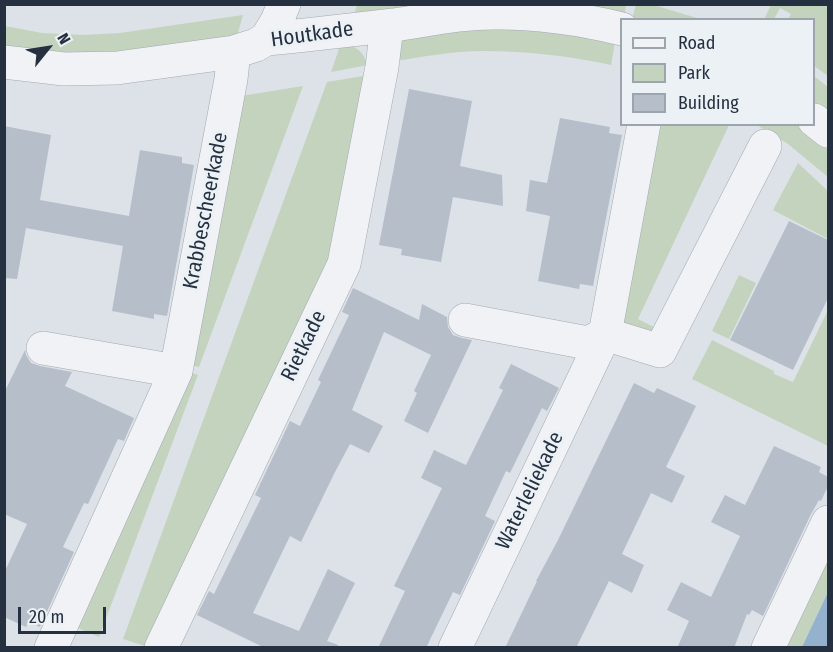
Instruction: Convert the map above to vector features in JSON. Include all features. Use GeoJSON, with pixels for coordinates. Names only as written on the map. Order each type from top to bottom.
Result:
{"type":"FeatureCollection","features":[{"type":"Feature","properties":{"kind":"street"},"geometry":{"type":"LineString","coordinates":[[266,39],[284,4]]}},
{"type":"Feature","properties":{"kind":"street","name":"Houtkade"},"geometry":{"type":"LineString","coordinates":[[4,62],[64,69],[117,68],[234,52],[266,39],[497,13],[538,15],[591,22],[620,29]]}},
{"type":"Feature","properties":{"kind":"street","name":"Rietkade"},"geometry":{"type":"LineString","coordinates":[[161,648],[344,264],[382,67],[387,26]]}},
{"type":"Feature","properties":{"kind":"street","name":"Krabbescheerkade"},"geometry":{"type":"LineString","coordinates":[[51,648],[177,371],[234,52]]}},
{"type":"Feature","properties":{"kind":"street"},"geometry":{"type":"LineString","coordinates":[[815,121],[828,131]]}},
{"type":"Feature","properties":{"kind":"street","name":"Waterleliekade"},"geometry":{"type":"LineString","coordinates":[[455,648],[605,334],[644,126]]}},
{"type":"Feature","properties":{"kind":"street"},"geometry":{"type":"LineString","coordinates":[[465,320],[588,343],[605,334],[660,351],[765,146]]}},
{"type":"Feature","properties":{"kind":"street"},"geometry":{"type":"LineString","coordinates":[[43,348],[177,371]]}},
{"type":"Feature","properties":{"kind":"street"},"geometry":{"type":"LineString","coordinates":[[768,648],[828,522]]}},
{"type":"Feature","properties":{"kind":"green space"},"geometry":{"type":"Polygon","coordinates":[[[636,4],[654,5],[697,18],[632,18],[636,4]]]}},
{"type":"Feature","properties":{"kind":"green space"},"geometry":{"type":"Polygon","coordinates":[[[357,5],[626,5],[624,18],[620,19],[352,21],[357,5]]]}},
{"type":"Feature","properties":{"kind":"green space"},"geometry":{"type":"Polygon","coordinates":[[[771,5],[828,5],[828,76],[815,67],[815,18],[789,18],[791,14],[780,8],[775,18],[764,18],[771,5]]]}},
{"type":"Feature","properties":{"kind":"green space"},"geometry":{"type":"Polygon","coordinates":[[[243,15],[237,36],[127,53],[74,55],[5,47],[5,26],[42,33],[84,35],[120,33],[243,15]]]}},
{"type":"Feature","properties":{"kind":"green space"},"geometry":{"type":"Polygon","coordinates":[[[487,28],[540,31],[615,42],[611,65],[548,55],[483,51],[448,53],[391,62],[398,43],[407,35],[487,28]]]}},
{"type":"Feature","properties":{"kind":"green space"},"geometry":{"type":"Polygon","coordinates":[[[350,45],[361,53],[368,65],[331,72],[340,46],[350,45]]]}},
{"type":"Feature","properties":{"kind":"green space"},"geometry":{"type":"Polygon","coordinates":[[[369,75],[334,259],[148,647],[123,639],[327,82],[369,75]]]}},
{"type":"Feature","properties":{"kind":"green space"},"geometry":{"type":"Polygon","coordinates":[[[815,77],[828,87],[828,116],[815,106],[815,77]]]}},
{"type":"Feature","properties":{"kind":"green space"},"geometry":{"type":"Polygon","coordinates":[[[303,86],[199,367],[187,365],[235,97],[303,86]]]}},
{"type":"Feature","properties":{"kind":"green space"},"geometry":{"type":"Polygon","coordinates":[[[655,126],[729,126],[638,319],[658,329],[642,334],[624,323],[617,312],[655,126]]]}},
{"type":"Feature","properties":{"kind":"green space"},"geometry":{"type":"Polygon","coordinates":[[[759,126],[801,126],[828,147],[828,177],[788,144],[759,126]]]}},
{"type":"Feature","properties":{"kind":"green space"},"geometry":{"type":"Polygon","coordinates":[[[798,163],[828,191],[828,239],[773,210],[798,163]]]}},
{"type":"Feature","properties":{"kind":"green space"},"geometry":{"type":"Polygon","coordinates":[[[739,275],[756,283],[729,339],[712,331],[739,275]]]}},
{"type":"Feature","properties":{"kind":"green space"},"geometry":{"type":"Polygon","coordinates":[[[828,310],[828,446],[692,379],[712,340],[793,382],[828,310]]]}},
{"type":"Feature","properties":{"kind":"green space"},"geometry":{"type":"Polygon","coordinates":[[[186,371],[198,375],[99,637],[73,626],[186,371]]]}},
{"type":"Feature","properties":{"kind":"green space"},"geometry":{"type":"Polygon","coordinates":[[[828,544],[828,592],[802,647],[778,648],[828,544]]]}},
{"type":"Feature","properties":{"kind":"water"},"geometry":{"type":"Polygon","coordinates":[[[828,592],[828,647],[802,647],[828,592]]]}},
{"type":"Feature","properties":{"kind":"building"},"geometry":{"type":"Polygon","coordinates":[[[409,89],[472,101],[460,166],[502,175],[503,206],[453,197],[441,262],[401,255],[402,249],[379,245],[409,89]]]}},
{"type":"Feature","properties":{"kind":"building"},"geometry":{"type":"Polygon","coordinates":[[[560,118],[610,127],[609,133],[622,135],[593,286],[580,284],[579,289],[538,281],[550,216],[526,211],[530,180],[547,183],[560,118]]]}},
{"type":"Feature","properties":{"kind":"building"},"geometry":{"type":"Polygon","coordinates":[[[4,126],[51,135],[40,200],[129,216],[140,150],[182,157],[182,163],[194,165],[167,316],[154,314],[154,319],[112,311],[123,246],[26,228],[17,279],[4,278],[4,126]]]}},
{"type":"Feature","properties":{"kind":"building"},"geometry":{"type":"Polygon","coordinates":[[[789,221],[828,240],[828,298],[793,370],[730,340],[789,221]]]}},
{"type":"Feature","properties":{"kind":"building"},"geometry":{"type":"Polygon","coordinates":[[[353,288],[419,320],[422,304],[447,317],[448,327],[453,335],[472,340],[428,433],[404,421],[417,393],[414,391],[431,355],[384,332],[352,410],[383,426],[369,453],[350,444],[301,542],[290,536],[253,613],[299,631],[328,569],[355,583],[327,641],[338,645],[337,648],[265,648],[197,615],[209,591],[214,594],[261,498],[255,495],[290,421],[300,426],[321,382],[318,380],[349,315],[342,312],[353,288]]]}},
{"type":"Feature","properties":{"kind":"building"},"geometry":{"type":"Polygon","coordinates":[[[25,350],[31,363],[72,372],[65,386],[134,418],[124,441],[118,439],[88,504],[84,503],[63,547],[74,552],[40,627],[28,622],[26,627],[4,617],[4,573],[27,524],[4,514],[4,393],[25,350]]]}},
{"type":"Feature","properties":{"kind":"building"},"geometry":{"type":"Polygon","coordinates":[[[511,364],[559,388],[547,411],[542,408],[510,473],[506,471],[485,516],[495,521],[460,595],[453,592],[426,648],[378,648],[405,591],[394,586],[442,488],[421,478],[434,450],[466,465],[503,390],[499,388],[511,364]]]}},
{"type":"Feature","properties":{"kind":"building"},"geometry":{"type":"Polygon","coordinates":[[[634,383],[654,393],[657,388],[696,406],[666,467],[685,476],[672,503],[651,493],[622,554],[644,565],[632,593],[609,581],[576,648],[505,648],[536,581],[634,383]]]}},
{"type":"Feature","properties":{"kind":"building"},"geometry":{"type":"Polygon","coordinates":[[[774,446],[821,467],[819,472],[828,477],[828,486],[821,501],[819,500],[811,514],[763,616],[752,610],[749,615],[747,614],[734,648],[677,648],[689,621],[667,610],[681,582],[711,597],[740,536],[711,522],[725,495],[745,505],[774,446]]]}}]}
